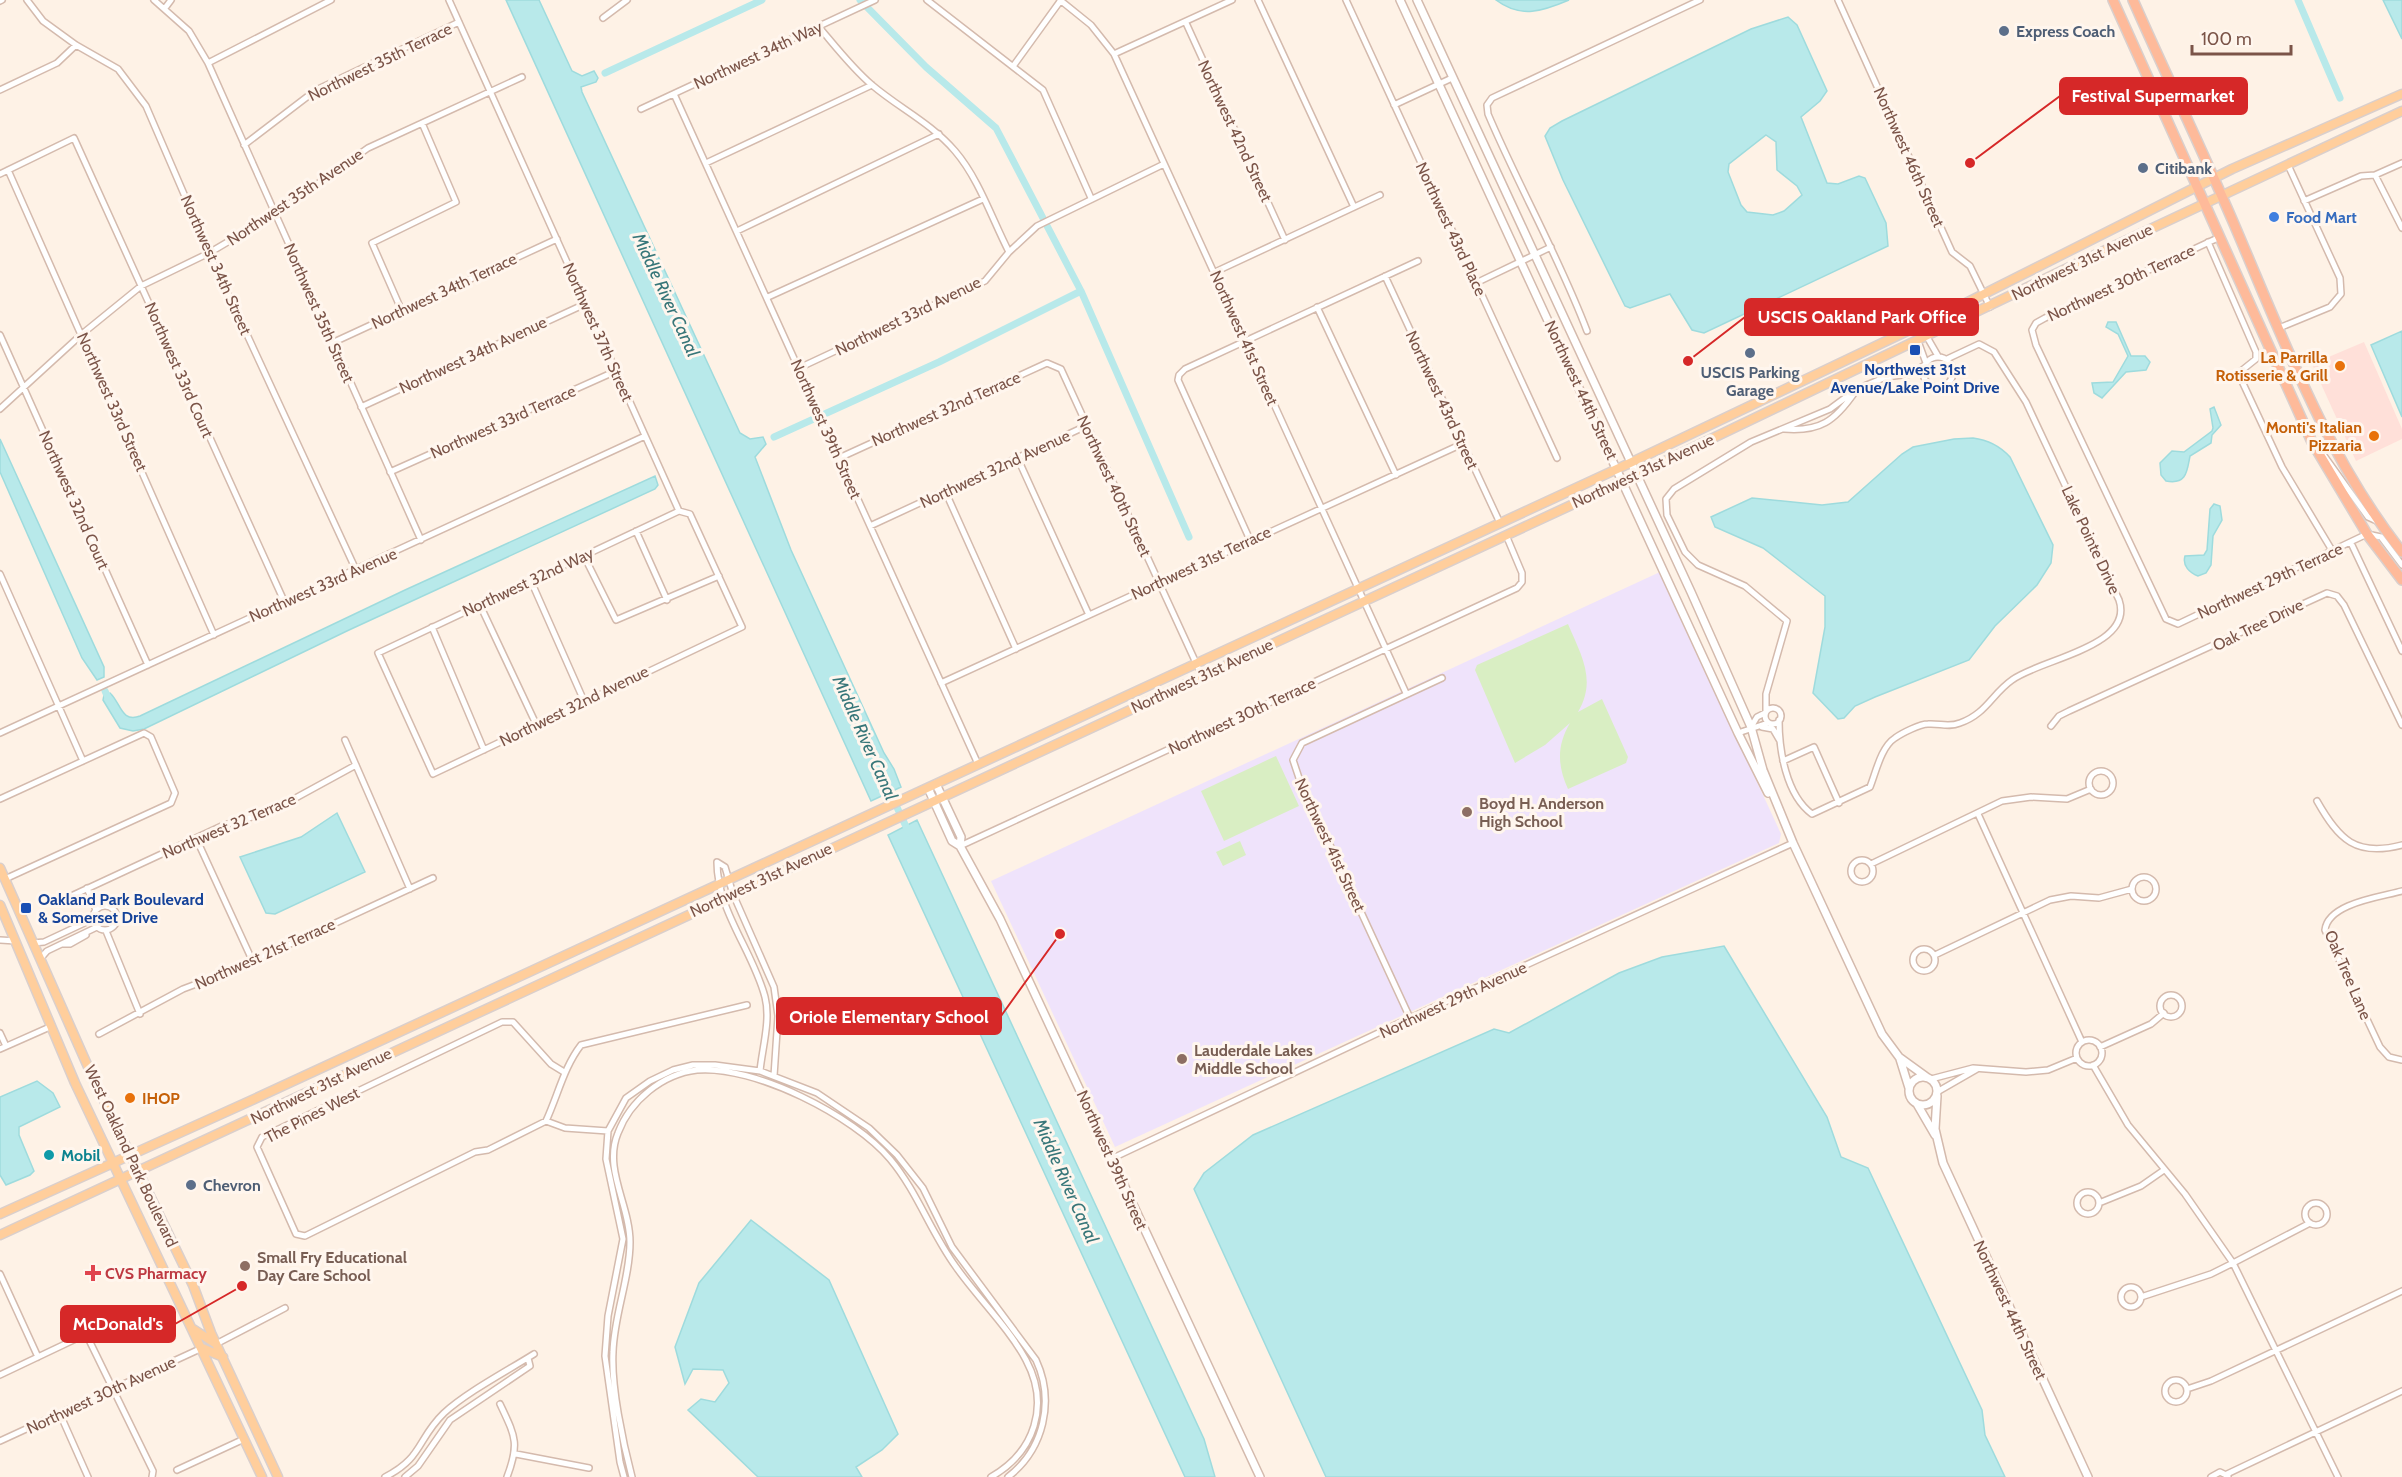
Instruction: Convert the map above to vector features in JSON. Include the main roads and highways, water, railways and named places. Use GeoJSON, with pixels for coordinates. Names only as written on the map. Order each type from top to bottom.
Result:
{"type":"FeatureCollection","features":[{"type":"Feature","properties":{"kind":"highway"},"geometry":{"type":"LineString","coordinates":[[2113,0],[2312,442],[2367,534],[2402,580]]}},
{"type":"Feature","properties":{"kind":"highway"},"geometry":{"type":"LineString","coordinates":[[2133,0],[2328,433],[2402,552]]}},
{"type":"Feature","properties":{"kind":"main road","name":"Northwest 31st Avenue"},"geometry":{"type":"LineString","coordinates":[[0,1214],[131,1156],[1630,463],[1983,294],[2197,186],[2402,94]]}},
{"type":"Feature","properties":{"kind":"main road","name":"Northwest 31st Avenue"},"geometry":{"type":"LineString","coordinates":[[0,1235],[1624,481],[2402,111]]}},
{"type":"Feature","properties":{"kind":"main road","name":"West Oakland Park Boulevard"},"geometry":{"type":"LineString","coordinates":[[0,868],[138,1172],[193,1285],[216,1344],[279,1477]]}},
{"type":"Feature","properties":{"kind":"main road","name":"West Oakland Park Boulevard"},"geometry":{"type":"LineString","coordinates":[[0,905],[4,925],[16,941],[113,1163],[262,1477]]}},
{"type":"Feature","properties":{"kind":"main road"},"geometry":{"type":"LineString","coordinates":[[4,925],[32,939]]}},
{"type":"Feature","properties":{"kind":"main road"},"geometry":{"type":"LineString","coordinates":[[193,1329],[216,1344]]}},
{"type":"Feature","properties":{"kind":"main road"},"geometry":{"type":"LineString","coordinates":[[202,1348],[223,1357]]}},
{"type":"Feature","properties":{"kind":"water"},"geometry":{"type":"Polygon","coordinates":[[[506,0],[539,0],[572,71],[582,76],[594,71],[598,78],[596,82],[581,87],[582,92],[740,433],[750,439],[763,437],[766,444],[755,457],[791,550],[901,787],[871,801],[506,0]]]}},
{"type":"Feature","properties":{"kind":"water"},"geometry":{"type":"Polygon","coordinates":[[[1496,0],[1569,0],[1541,10],[1523,11],[1514,10],[1496,0]]]}},
{"type":"Feature","properties":{"kind":"water"},"geometry":{"type":"Polygon","coordinates":[[[2383,0],[2402,0],[2402,39],[2383,0]]]}},
{"type":"Feature","properties":{"kind":"water"},"geometry":{"type":"Polygon","coordinates":[[[1788,17],[1797,25],[1827,91],[1820,101],[1801,117],[1827,183],[1838,184],[1859,176],[1865,178],[1886,223],[1888,246],[1704,333],[1692,330],[1670,294],[1630,308],[1625,306],[1563,180],[1545,136],[1550,128],[1562,121],[1751,29],[1788,17]],[[1766,135],[1729,164],[1728,172],[1741,205],[1747,212],[1773,215],[1784,211],[1802,195],[1797,186],[1777,170],[1776,142],[1766,135]]]}},
{"type":"Feature","properties":{"kind":"water"},"geometry":{"type":"Polygon","coordinates":[[[2108,322],[2116,322],[2131,356],[2145,356],[2150,362],[2146,370],[2126,372],[2102,398],[2094,393],[2092,383],[2113,382],[2128,356],[2118,334],[2106,327],[2108,322]]]}},
{"type":"Feature","properties":{"kind":"water"},"geometry":{"type":"Polygon","coordinates":[[[2402,331],[2402,417],[2371,345],[2402,331]]]}},
{"type":"Feature","properties":{"kind":"water"},"geometry":{"type":"Polygon","coordinates":[[[2214,407],[2221,425],[2212,435],[2211,443],[2190,456],[2187,472],[2182,479],[2173,482],[2166,481],[2161,475],[2160,463],[2172,451],[2184,452],[2212,431],[2210,409],[2214,407]]]}},
{"type":"Feature","properties":{"kind":"water"},"geometry":{"type":"Polygon","coordinates":[[[1973,438],[1994,444],[2010,457],[2053,545],[2051,563],[2037,585],[1995,626],[1969,660],[1855,706],[1844,718],[1838,719],[1813,693],[1825,627],[1825,596],[1763,548],[1715,527],[1711,517],[1752,498],[1822,505],[1848,502],[1913,447],[1954,439],[1973,438]]]}},
{"type":"Feature","properties":{"kind":"water"},"geometry":{"type":"Polygon","coordinates":[[[0,439],[104,667],[104,677],[97,680],[82,658],[0,472],[0,439]]]}},
{"type":"Feature","properties":{"kind":"water"},"geometry":{"type":"Polygon","coordinates":[[[655,476],[658,485],[655,489],[349,630],[144,729],[133,731],[120,728],[103,700],[104,695],[110,693],[125,714],[129,717],[140,716],[405,590],[655,476]]]}},
{"type":"Feature","properties":{"kind":"water"},"geometry":{"type":"Polygon","coordinates":[[[2214,504],[2220,506],[2222,520],[2213,536],[2211,565],[2206,573],[2198,576],[2187,569],[2185,556],[2204,555],[2207,550],[2210,509],[2214,504]]]}},
{"type":"Feature","properties":{"kind":"water"},"geometry":{"type":"Polygon","coordinates":[[[337,813],[365,872],[275,914],[266,913],[240,857],[301,837],[337,813]]]}},
{"type":"Feature","properties":{"kind":"water"},"geometry":{"type":"Polygon","coordinates":[[[917,820],[1204,1439],[1215,1477],[1185,1477],[888,835],[917,820]]]}},
{"type":"Feature","properties":{"kind":"water"},"geometry":{"type":"Polygon","coordinates":[[[1724,946],[1827,1117],[1841,1157],[1868,1168],[1982,1410],[1985,1435],[2005,1477],[1326,1477],[1194,1189],[1204,1173],[1253,1135],[1494,1029],[1509,1033],[1619,973],[1662,957],[1724,946]]]}},
{"type":"Feature","properties":{"kind":"water"},"geometry":{"type":"Polygon","coordinates":[[[37,1081],[53,1093],[60,1107],[19,1127],[19,1135],[34,1171],[6,1185],[0,1175],[0,1097],[37,1081]]]}},
{"type":"Feature","properties":{"kind":"water"},"geometry":{"type":"Polygon","coordinates":[[[751,1220],[829,1280],[898,1434],[882,1450],[856,1467],[862,1477],[758,1477],[688,1410],[701,1399],[715,1402],[729,1383],[723,1370],[693,1369],[685,1384],[675,1347],[699,1283],[751,1220]]]}},
{"type":"Feature","properties":{"kind":"waterway"},"geometry":{"type":"LineString","coordinates":[[605,73],[762,0]]}},
{"type":"Feature","properties":{"kind":"waterway"},"geometry":{"type":"LineString","coordinates":[[774,437],[939,362],[1081,291],[996,128],[926,67],[860,0]]}},
{"type":"Feature","properties":{"kind":"waterway"},"geometry":{"type":"LineString","coordinates":[[2298,0],[2340,98]]}},
{"type":"Feature","properties":{"kind":"waterway"},"geometry":{"type":"LineString","coordinates":[[1081,291],[1189,537]]}},
{"type":"Feature","properties":{"kind":"waterway"},"geometry":{"type":"LineString","coordinates":[[105,691],[110,702]]}},
{"type":"Feature","properties":{"kind":"waterway","name":"Middle River Canal"},"geometry":{"type":"LineString","coordinates":[[887,786],[909,833]]}},
{"type":"Feature","properties":{"kind":"place","name":"Express Coach"},"geometry":{"type":"Point","coordinates":[2004,31]}},
{"type":"Feature","properties":{"kind":"place","name":"Festival Supermarket"},"geometry":{"type":"Point","coordinates":[1970,163]}},
{"type":"Feature","properties":{"kind":"place","name":"Citibank"},"geometry":{"type":"Point","coordinates":[2143,168]}},
{"type":"Feature","properties":{"kind":"place","name":"Food Mart"},"geometry":{"type":"Point","coordinates":[2274,217]}},
{"type":"Feature","properties":{"kind":"place","name":"Northwest 31st Avenue/Lake Point Drive"},"geometry":{"type":"Point","coordinates":[1915,350]}},
{"type":"Feature","properties":{"kind":"place","name":"USCIS Parking Garage"},"geometry":{"type":"Point","coordinates":[1750,353]}},
{"type":"Feature","properties":{"kind":"place","name":"USCIS Oakland Park Office"},"geometry":{"type":"Point","coordinates":[1688,361]}},
{"type":"Feature","properties":{"kind":"place","name":"La Parrilla Rotisserie & Grill"},"geometry":{"type":"Point","coordinates":[2340,366]}},
{"type":"Feature","properties":{"kind":"place","name":"Monti's Italian Pizzaria"},"geometry":{"type":"Point","coordinates":[2374,436]}},
{"type":"Feature","properties":{"kind":"place","name":"Boyd H. Anderson High School"},"geometry":{"type":"Point","coordinates":[1467,812]}},
{"type":"Feature","properties":{"kind":"place","name":"Oakland Park Boulevard & Somerset Drive"},"geometry":{"type":"Point","coordinates":[26,908]}},
{"type":"Feature","properties":{"kind":"place","name":"Oriole Elementary School"},"geometry":{"type":"Point","coordinates":[1060,934]}},
{"type":"Feature","properties":{"kind":"place","name":"Lauderdale Lakes Middle School"},"geometry":{"type":"Point","coordinates":[1182,1059]}},
{"type":"Feature","properties":{"kind":"place","name":"IHOP"},"geometry":{"type":"Point","coordinates":[130,1098]}},
{"type":"Feature","properties":{"kind":"place","name":"Mobil"},"geometry":{"type":"Point","coordinates":[49,1155]}},
{"type":"Feature","properties":{"kind":"place","name":"Chevron"},"geometry":{"type":"Point","coordinates":[191,1185]}},
{"type":"Feature","properties":{"kind":"place","name":"Small Fry Educational Day Care School"},"geometry":{"type":"Point","coordinates":[245,1266]}},
{"type":"Feature","properties":{"kind":"place","name":"CVS Pharmacy"},"geometry":{"type":"Point","coordinates":[93,1273]}},
{"type":"Feature","properties":{"kind":"place","name":"McDonald's"},"geometry":{"type":"Point","coordinates":[242,1286]}}]}
